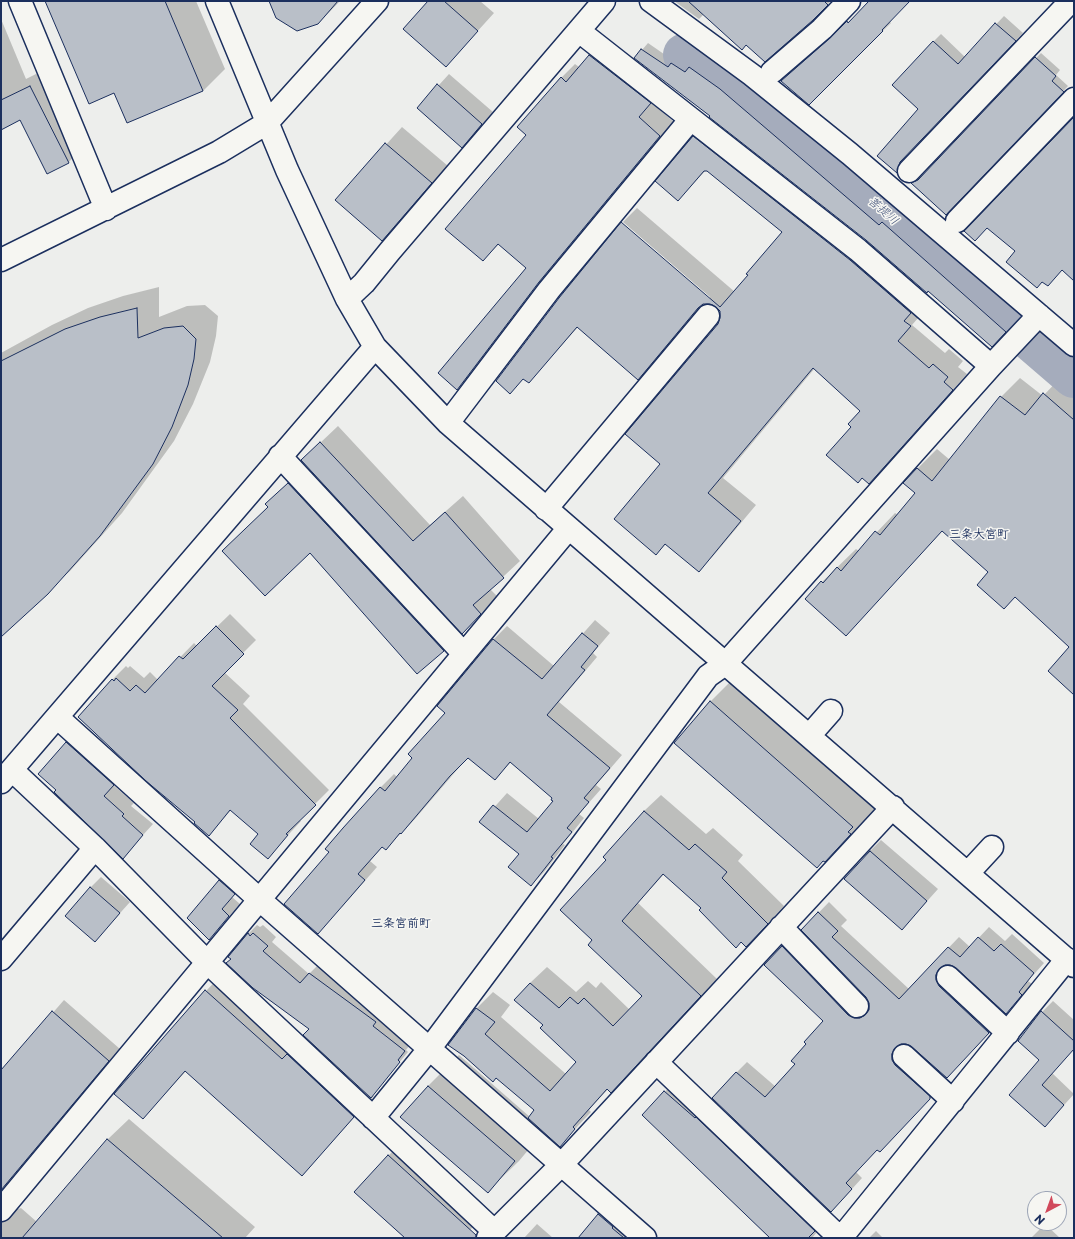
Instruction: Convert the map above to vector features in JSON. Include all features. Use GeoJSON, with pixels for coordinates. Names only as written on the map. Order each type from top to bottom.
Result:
{"type":"FeatureCollection","features":[{"type":"Feature","properties":{"kind":"street"},"geometry":{"type":"LineString","coordinates":[[20,1],[106,209]]}},
{"type":"Feature","properties":{"kind":"street"},"geometry":{"type":"LineString","coordinates":[[217,1],[267,123],[346,299],[376,347],[448,423],[568,529],[893,807],[1071,963],[1008,1033],[840,1238],[656,1062]]}},
{"type":"Feature","properties":{"kind":"street"},"geometry":{"type":"LineString","coordinates":[[1,260],[219,152],[267,123],[377,1]]}},
{"type":"Feature","properties":{"kind":"street"},"geometry":{"type":"LineString","coordinates":[[346,299],[364,283],[604,1]]}},
{"type":"Feature","properties":{"kind":"street"},"geometry":{"type":"LineString","coordinates":[[650,1],[752,75],[844,149],[1028,327],[1074,345]]}},
{"type":"Feature","properties":{"kind":"street"},"geometry":{"type":"LineString","coordinates":[[772,72],[822,29],[849,1]]}},
{"type":"Feature","properties":{"kind":"street"},"geometry":{"type":"LineString","coordinates":[[909,171],[1071,1]]}},
{"type":"Feature","properties":{"kind":"street"},"geometry":{"type":"LineString","coordinates":[[579,31],[690,120],[858,250],[991,366]]}},
{"type":"Feature","properties":{"kind":"street"},"geometry":{"type":"LineString","coordinates":[[957,221],[1074,99]]}},
{"type":"Feature","properties":{"kind":"street"},"geometry":{"type":"LineString","coordinates":[[448,423],[549,290],[690,120]]}},
{"type":"Feature","properties":{"kind":"street"},"geometry":{"type":"LineString","coordinates":[[546,509],[708,316]]}},
{"type":"Feature","properties":{"kind":"street"},"geometry":{"type":"LineString","coordinates":[[373,1118],[430,1048],[708,676],[725,664],[991,366],[1028,327]]}},
{"type":"Feature","properties":{"kind":"street"},"geometry":{"type":"LineString","coordinates":[[376,347],[280,456],[6,776],[95,848],[208,962],[373,1118],[491,1234],[562,1164],[893,807]]}},
{"type":"Feature","properties":{"kind":"street"},"geometry":{"type":"LineString","coordinates":[[280,456],[464,654]]}},
{"type":"Feature","properties":{"kind":"street"},"geometry":{"type":"LineString","coordinates":[[1,1210],[568,529]]}},
{"type":"Feature","properties":{"kind":"street"},"geometry":{"type":"LineString","coordinates":[[809,736],[831,711]]}},
{"type":"Feature","properties":{"kind":"street"},"geometry":{"type":"LineString","coordinates":[[57,717],[260,900],[645,1238]]}},
{"type":"Feature","properties":{"kind":"street"},"geometry":{"type":"LineString","coordinates":[[968,873],[992,847]]}},
{"type":"Feature","properties":{"kind":"street"},"geometry":{"type":"LineString","coordinates":[[1,959],[95,848]]}},
{"type":"Feature","properties":{"kind":"street"},"geometry":{"type":"LineString","coordinates":[[781,927],[858,1006]]}},
{"type":"Feature","properties":{"kind":"street"},"geometry":{"type":"LineString","coordinates":[[948,977],[1008,1033]]}},
{"type":"Feature","properties":{"kind":"street"},"geometry":{"type":"LineString","coordinates":[[904,1056],[952,1101]]}},
{"type":"Feature","properties":{"kind":"building"},"geometry":{"type":"Polygon","coordinates":[[[45,1],[165,1],[203,91],[127,123],[114,93],[89,104],[45,1]]]}},
{"type":"Feature","properties":{"kind":"building"},"geometry":{"type":"Polygon","coordinates":[[[269,1],[338,1],[318,24],[297,31],[276,18],[269,1]]]}},
{"type":"Feature","properties":{"kind":"building"},"geometry":{"type":"Polygon","coordinates":[[[428,1],[444,1],[478,31],[446,67],[403,29],[428,1]]]}},
{"type":"Feature","properties":{"kind":"building"},"geometry":{"type":"Polygon","coordinates":[[[688,1],[824,1],[828,5],[765,62],[746,45],[742,50],[688,1]]]}},
{"type":"Feature","properties":{"kind":"building"},"geometry":{"type":"Polygon","coordinates":[[[869,1],[910,1],[882,30],[883,31],[809,105],[781,81],[847,21],[848,23],[869,1]]]}},
{"type":"Feature","properties":{"kind":"building"},"geometry":{"type":"Polygon","coordinates":[[[995,23],[1016,41],[900,162],[897,173],[877,156],[918,109],[892,85],[933,41],[958,64],[995,23]]]}},
{"type":"Feature","properties":{"kind":"building"},"geometry":{"type":"Polygon","coordinates":[[[641,49],[668,67],[671,63],[685,72],[689,67],[720,89],[879,225],[882,222],[1006,332],[992,347],[928,291],[927,293],[866,240],[709,117],[710,116],[634,58],[641,49]]]}},
{"type":"Feature","properties":{"kind":"building"},"geometry":{"type":"Polygon","coordinates":[[[589,55],[651,103],[639,117],[660,136],[539,282],[457,390],[438,373],[526,268],[498,244],[483,261],[445,229],[526,135],[517,127],[561,77],[566,82],[589,55]]]}},
{"type":"Feature","properties":{"kind":"building"},"geometry":{"type":"Polygon","coordinates":[[[1035,57],[1056,76],[1052,81],[1064,92],[946,215],[911,183],[918,180],[1035,57]]]}},
{"type":"Feature","properties":{"kind":"building"},"geometry":{"type":"Polygon","coordinates":[[[437,84],[482,124],[462,148],[417,108],[437,84]]]}},
{"type":"Feature","properties":{"kind":"building"},"geometry":{"type":"Polygon","coordinates":[[[30,86],[69,163],[47,174],[20,120],[1,130],[1,100],[30,86]]]}},
{"type":"Feature","properties":{"kind":"building"},"geometry":{"type":"Polygon","coordinates":[[[1074,117],[1074,281],[1062,270],[1048,286],[1042,282],[1037,288],[1006,262],[1015,251],[987,228],[975,241],[964,231],[1074,117]]]}},
{"type":"Feature","properties":{"kind":"building"},"geometry":{"type":"Polygon","coordinates":[[[693,136],[850,260],[911,313],[904,321],[911,326],[898,341],[929,368],[933,364],[948,377],[944,382],[953,390],[869,484],[862,478],[858,483],[826,455],[851,427],[848,424],[860,411],[813,368],[708,493],[741,521],[699,572],[665,544],[656,555],[614,519],[660,464],[625,434],[718,324],[720,311],[716,307],[710,304],[703,304],[698,308],[638,380],[577,327],[529,383],[523,379],[510,394],[496,381],[559,298],[621,222],[720,307],[748,275],[746,274],[782,232],[707,171],[704,171],[678,201],[655,181],[693,136]]]}},
{"type":"Feature","properties":{"kind":"building"},"geometry":{"type":"Polygon","coordinates":[[[385,143],[432,183],[382,241],[335,200],[385,143]]]}},
{"type":"Feature","properties":{"kind":"building"},"geometry":{"type":"Polygon","coordinates":[[[137,308],[138,338],[164,328],[183,326],[196,339],[194,359],[188,385],[172,427],[153,464],[100,536],[48,594],[1,637],[1,361],[65,329],[100,317],[137,308]]]}},
{"type":"Feature","properties":{"kind":"building"},"geometry":{"type":"Polygon","coordinates":[[[1043,393],[1074,420],[1074,695],[1048,671],[1069,647],[1015,597],[1004,609],[977,585],[988,572],[942,531],[846,636],[805,599],[821,581],[823,583],[837,567],[841,571],[875,531],[880,535],[915,493],[903,483],[917,468],[932,481],[1000,396],[1025,415],[1043,393]]]}},
{"type":"Feature","properties":{"kind":"building"},"geometry":{"type":"Polygon","coordinates":[[[320,442],[413,541],[445,512],[504,578],[473,605],[481,614],[462,634],[301,460],[320,442]]]}},
{"type":"Feature","properties":{"kind":"building"},"geometry":{"type":"Polygon","coordinates":[[[288,483],[444,651],[417,674],[310,553],[265,596],[222,551],[268,507],[265,504],[288,483]]]}},
{"type":"Feature","properties":{"kind":"building"},"geometry":{"type":"Polygon","coordinates":[[[216,626],[244,654],[212,686],[238,710],[230,718],[316,805],[286,834],[288,835],[268,859],[250,844],[258,834],[230,810],[209,836],[194,823],[195,822],[146,781],[78,717],[112,679],[114,681],[116,678],[130,691],[136,685],[145,693],[179,656],[183,659],[216,626]]]}},
{"type":"Feature","properties":{"kind":"building"},"geometry":{"type":"Polygon","coordinates":[[[582,633],[598,646],[581,667],[585,670],[547,715],[610,768],[584,798],[589,802],[567,828],[572,832],[551,857],[553,858],[531,886],[508,867],[519,854],[479,822],[493,805],[527,832],[553,801],[551,800],[552,798],[510,762],[495,780],[468,758],[450,776],[386,850],[382,847],[358,874],[365,880],[318,934],[284,904],[329,852],[325,849],[343,828],[380,787],[385,791],[412,758],[408,754],[445,713],[437,706],[493,639],[542,679],[582,633]]]}},
{"type":"Feature","properties":{"kind":"building"},"geometry":{"type":"Polygon","coordinates":[[[710,701],[853,827],[848,832],[851,834],[825,862],[823,861],[817,868],[674,743],[710,701]]]}},
{"type":"Feature","properties":{"kind":"building"},"geometry":{"type":"Polygon","coordinates":[[[66,742],[114,785],[104,796],[124,814],[122,816],[143,835],[123,859],[54,792],[56,790],[38,774],[66,742]]]}},
{"type":"Feature","properties":{"kind":"building"},"geometry":{"type":"Polygon","coordinates":[[[644,811],[689,850],[695,844],[727,872],[722,878],[768,924],[746,947],[741,942],[736,948],[699,910],[701,908],[663,874],[622,921],[701,996],[611,1093],[607,1089],[573,1127],[575,1129],[560,1147],[528,1118],[534,1110],[496,1078],[493,1082],[464,1056],[448,1045],[476,1008],[495,1022],[485,1034],[550,1091],[576,1062],[540,1028],[543,1025],[514,1000],[530,983],[559,1008],[570,997],[578,1004],[584,998],[613,1026],[642,996],[588,945],[592,940],[560,910],[606,860],[603,857],[644,811]]]}},
{"type":"Feature","properties":{"kind":"building"},"geometry":{"type":"Polygon","coordinates":[[[870,851],[927,901],[902,930],[844,879],[870,851]]]}},
{"type":"Feature","properties":{"kind":"building"},"geometry":{"type":"Polygon","coordinates":[[[219,880],[235,894],[222,909],[229,916],[209,940],[187,918],[219,880]]]}},
{"type":"Feature","properties":{"kind":"building"},"geometry":{"type":"Polygon","coordinates":[[[90,887],[120,913],[95,942],[65,916],[90,887]]]}},
{"type":"Feature","properties":{"kind":"building"},"geometry":{"type":"Polygon","coordinates":[[[818,912],[838,931],[832,937],[899,999],[948,947],[960,957],[978,937],[994,951],[1001,944],[1034,973],[1019,992],[1022,995],[1006,1014],[956,968],[950,965],[945,965],[939,969],[936,975],[936,980],[939,986],[989,1033],[947,1078],[912,1047],[906,1044],[901,1044],[895,1048],[892,1054],[892,1060],[895,1065],[930,1096],[930,1099],[880,1152],[877,1150],[846,1183],[852,1189],[831,1212],[712,1098],[736,1072],[765,1097],[795,1064],[791,1061],[806,1044],[804,1042],[823,1021],[764,965],[782,946],[848,1015],[854,1018],[860,1018],[869,1010],[869,1003],[866,997],[801,930],[818,912]]]}},
{"type":"Feature","properties":{"kind":"building"},"geometry":{"type":"Polygon","coordinates":[[[248,933],[250,936],[253,933],[268,946],[263,951],[300,983],[309,973],[376,1022],[373,1026],[405,1051],[398,1060],[400,1062],[371,1098],[303,1035],[309,1029],[253,988],[226,963],[231,959],[228,957],[248,933]]]}},
{"type":"Feature","properties":{"kind":"building"},"geometry":{"type":"Polygon","coordinates":[[[205,990],[282,1059],[287,1054],[354,1117],[302,1176],[185,1071],[143,1119],[114,1094],[205,990]]]}},
{"type":"Feature","properties":{"kind":"building"},"geometry":{"type":"Polygon","coordinates":[[[52,1011],[109,1061],[1,1190],[1,1070],[52,1011]]]}},
{"type":"Feature","properties":{"kind":"building"},"geometry":{"type":"Polygon","coordinates":[[[1041,1011],[1074,1041],[1074,1049],[1042,1085],[1064,1105],[1045,1127],[1009,1095],[1039,1060],[1018,1041],[1041,1011]]]}},
{"type":"Feature","properties":{"kind":"building"},"geometry":{"type":"Polygon","coordinates":[[[428,1086],[515,1161],[488,1193],[400,1117],[428,1086]]]}},
{"type":"Feature","properties":{"kind":"building"},"geometry":{"type":"Polygon","coordinates":[[[664,1091],[695,1118],[696,1117],[815,1231],[808,1238],[770,1238],[642,1115],[664,1091]]]}},
{"type":"Feature","properties":{"kind":"building"},"geometry":{"type":"Polygon","coordinates":[[[107,1139],[223,1238],[22,1238],[107,1139]]]}},
{"type":"Feature","properties":{"kind":"building"},"geometry":{"type":"Polygon","coordinates":[[[388,1155],[476,1235],[476,1238],[405,1238],[354,1192],[388,1155]]]}},
{"type":"Feature","properties":{"kind":"building"},"geometry":{"type":"Polygon","coordinates":[[[598,1214],[613,1227],[612,1228],[624,1238],[578,1238],[598,1214]]]}},
{"type":"Feature","properties":{"kind":"waterway","name":"菩提川"},"geometry":{"type":"LineString","coordinates":[[685,55],[838,173],[1074,376]]}},
{"type":"Feature","properties":{"kind":"district","name":"三条大宮町"},"geometry":{"type":"Point","coordinates":[979,535]}},
{"type":"Feature","properties":{"kind":"district","name":"三条宮前町"},"geometry":{"type":"Point","coordinates":[401,924]}}]}
